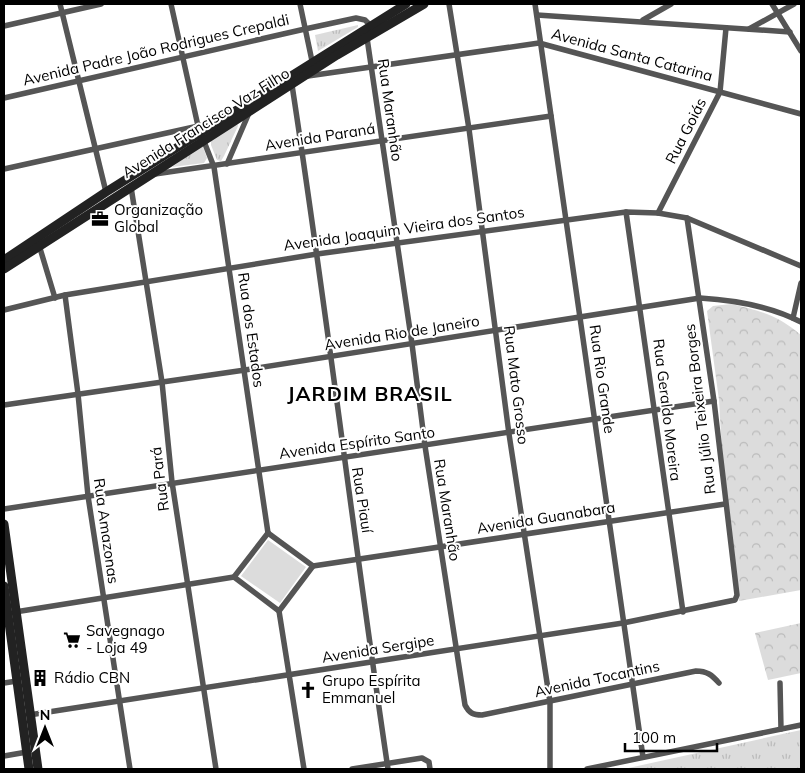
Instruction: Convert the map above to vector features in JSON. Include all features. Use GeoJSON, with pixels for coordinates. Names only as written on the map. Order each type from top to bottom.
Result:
{"type":"FeatureCollection","features":[{"type":"Feature","properties":{"kind":"main road","name":"Avenida Francisco Vaz Filho"},"geometry":{"type":"LineString","coordinates":[[4,260],[312,60],[406,4]]}},
{"type":"Feature","properties":{"kind":"main road","name":"Avenida Francisco Vaz Filho"},"geometry":{"type":"LineString","coordinates":[[4,269],[152,174],[201,133],[249,112],[424,4]]}},
{"type":"Feature","properties":{"kind":"main road"},"geometry":{"type":"LineString","coordinates":[[4,524],[9,613],[17,681],[38,769]]}},
{"type":"Feature","properties":{"kind":"main road"},"geometry":{"type":"LineString","coordinates":[[4,586],[26,715],[29,769]]}},
{"type":"Feature","properties":{"kind":"street"},"geometry":{"type":"LineString","coordinates":[[60,4],[106,192]]}},
{"type":"Feature","properties":{"kind":"street"},"geometry":{"type":"LineString","coordinates":[[4,26],[101,4]]}},
{"type":"Feature","properties":{"kind":"street","name":"Rua dos Estados"},"geometry":{"type":"LineString","coordinates":[[171,4],[196,117],[214,167],[268,533]]}},
{"type":"Feature","properties":{"kind":"street"},"geometry":{"type":"LineString","coordinates":[[300,4],[312,60]]}},
{"type":"Feature","properties":{"kind":"street","name":"Rua Mato Grosso"},"geometry":{"type":"LineString","coordinates":[[449,4],[469,129],[497,330],[509,434],[550,702],[550,769]]}},
{"type":"Feature","properties":{"kind":"street","name":"Rua Rio Grande"},"geometry":{"type":"LineString","coordinates":[[535,4],[539,43],[567,219],[608,521],[643,757]]}},
{"type":"Feature","properties":{"kind":"street"},"geometry":{"type":"LineString","coordinates":[[642,21],[671,4]]}},
{"type":"Feature","properties":{"kind":"street"},"geometry":{"type":"LineString","coordinates":[[772,4],[801,51]]}},
{"type":"Feature","properties":{"kind":"street"},"geometry":{"type":"LineString","coordinates":[[749,29],[794,4]]}},
{"type":"Feature","properties":{"kind":"street"},"geometry":{"type":"LineString","coordinates":[[537,15],[790,32]]}},
{"type":"Feature","properties":{"kind":"street","name":"Avenida Padre João Rodrigues Crepaldi"},"geometry":{"type":"LineString","coordinates":[[4,98],[356,18],[365,20],[370,25]]}},
{"type":"Feature","properties":{"kind":"street","name":"Rua Goiás"},"geometry":{"type":"LineString","coordinates":[[658,213],[720,92],[726,28]]}},
{"type":"Feature","properties":{"kind":"street","name":"Rua Maranhão"},"geometry":{"type":"LineString","coordinates":[[367,38],[456,649],[465,705],[469,712],[474,715]]}},
{"type":"Feature","properties":{"kind":"street","name":"Avenida Santa Catarina"},"geometry":{"type":"LineString","coordinates":[[305,76],[539,43],[801,114]]}},
{"type":"Feature","properties":{"kind":"street","name":"Rua Piauí"},"geometry":{"type":"LineString","coordinates":[[292,85],[332,356],[343,458],[388,766]]}},
{"type":"Feature","properties":{"kind":"street"},"geometry":{"type":"LineString","coordinates":[[227,164],[249,112]]}},
{"type":"Feature","properties":{"kind":"street","name":"Avenida Paraná"},"geometry":{"type":"LineString","coordinates":[[152,174],[214,167],[551,116]]}},
{"type":"Feature","properties":{"kind":"street"},"geometry":{"type":"LineString","coordinates":[[189,128],[196,117]]}},
{"type":"Feature","properties":{"kind":"street"},"geometry":{"type":"LineString","coordinates":[[4,169],[189,128],[201,133]]}},
{"type":"Feature","properties":{"kind":"street","name":"Rua Pará"},"geometry":{"type":"LineString","coordinates":[[131,186],[162,382],[172,482],[216,769]]}},
{"type":"Feature","properties":{"kind":"street","name":"Avenida Joaquim Vieira dos Santos"},"geometry":{"type":"LineString","coordinates":[[4,310],[65,295],[317,254],[482,230],[626,212],[658,213],[687,218],[801,266]]}},
{"type":"Feature","properties":{"kind":"street","name":"Rua Geraldo Moreira"},"geometry":{"type":"LineString","coordinates":[[626,212],[655,410],[667,512],[683,612]]}},
{"type":"Feature","properties":{"kind":"street","name":"Rua Júlio Teixeira Borges"},"geometry":{"type":"LineString","coordinates":[[687,218],[714,401],[724,504],[737,598]]}},
{"type":"Feature","properties":{"kind":"street"},"geometry":{"type":"LineString","coordinates":[[39,245],[55,298]]}},
{"type":"Feature","properties":{"kind":"street"},"geometry":{"type":"LineString","coordinates":[[793,318],[801,283]]}},
{"type":"Feature","properties":{"kind":"street","name":"Rua Amazonas"},"geometry":{"type":"LineString","coordinates":[[65,295],[78,394],[88,496],[116,693],[120,700],[130,769]]}},
{"type":"Feature","properties":{"kind":"street","name":"Avenida Rio de Janeiro"},"geometry":{"type":"LineString","coordinates":[[4,405],[244,370],[640,309],[700,298],[724,300],[768,309],[801,322]]}},
{"type":"Feature","properties":{"kind":"street","name":"Avenida Espírito Santo"},"geometry":{"type":"LineString","coordinates":[[4,509],[172,482],[509,434],[714,401]]}},
{"type":"Feature","properties":{"kind":"street","name":"Avenida Guanabara"},"geometry":{"type":"LineString","coordinates":[[313,566],[724,504]]}},
{"type":"Feature","properties":{"kind":"street"},"geometry":{"type":"LineString","coordinates":[[9,613],[234,577],[268,533],[313,566],[279,611]]}},
{"type":"Feature","properties":{"kind":"street"},"geometry":{"type":"LineString","coordinates":[[234,577],[279,611],[304,769]]}},
{"type":"Feature","properties":{"kind":"street","name":"Avenida Sergipe"},"geometry":{"type":"LineString","coordinates":[[26,715],[623,623],[683,612],[732,601],[737,598]]}},
{"type":"Feature","properties":{"kind":"street","name":"Avenida Tocantins"},"geometry":{"type":"LineString","coordinates":[[474,715],[550,702],[696,670],[705,671],[712,675],[719,683]]}},
{"type":"Feature","properties":{"kind":"street"},"geometry":{"type":"LineString","coordinates":[[4,683],[17,681]]}},
{"type":"Feature","properties":{"kind":"street"},"geometry":{"type":"LineString","coordinates":[[780,683],[781,729]]}},
{"type":"Feature","properties":{"kind":"street"},"geometry":{"type":"LineString","coordinates":[[587,769],[801,725]]}},
{"type":"Feature","properties":{"kind":"street"},"geometry":{"type":"LineString","coordinates":[[4,756],[27,752]]}},
{"type":"Feature","properties":{"kind":"street"},"geometry":{"type":"LineString","coordinates":[[352,769],[388,766],[426,759],[430,769]]}},
{"type":"Feature","properties":{"kind":"green space"},"geometry":{"type":"Polygon","coordinates":[[[358,25],[358,27],[318,51],[315,35],[358,25]]]}},
{"type":"Feature","properties":{"kind":"green space"},"geometry":{"type":"Polygon","coordinates":[[[237,123],[238,126],[224,156],[221,161],[217,160],[211,140],[237,123]]]}},
{"type":"Feature","properties":{"kind":"green space"},"geometry":{"type":"Polygon","coordinates":[[[201,146],[207,158],[204,163],[172,167],[201,146]]]}},
{"type":"Feature","properties":{"kind":"green space"},"geometry":{"type":"Polygon","coordinates":[[[731,304],[776,318],[801,335],[801,590],[739,601],[725,504],[719,400],[707,311],[713,306],[731,304]]]}},
{"type":"Feature","properties":{"kind":"green space"},"geometry":{"type":"Polygon","coordinates":[[[268,540],[306,567],[280,603],[241,576],[268,540]]]}},
{"type":"Feature","properties":{"kind":"green space"},"geometry":{"type":"Polygon","coordinates":[[[801,623],[801,673],[768,680],[755,633],[801,623]]]}},
{"type":"Feature","properties":{"kind":"green space"},"geometry":{"type":"Polygon","coordinates":[[[801,730],[801,769],[624,769],[801,730]]]}},
{"type":"Feature","properties":{"kind":"place","name":"Organização Global"},"geometry":{"type":"Point","coordinates":[100,219]}},
{"type":"Feature","properties":{"kind":"place","name":"Savegnago - Loja 49"},"geometry":{"type":"Point","coordinates":[72,640]}},
{"type":"Feature","properties":{"kind":"place","name":"Rádio CBN"},"geometry":{"type":"Point","coordinates":[40,678]}},
{"type":"Feature","properties":{"kind":"place","name":"Grupo Espírita Emmanuel"},"geometry":{"type":"Point","coordinates":[308,690]}},
{"type":"Feature","properties":{"kind":"district","name":"JARDIM BRASIL"},"geometry":{"type":"Point","coordinates":[370,394]}}]}
